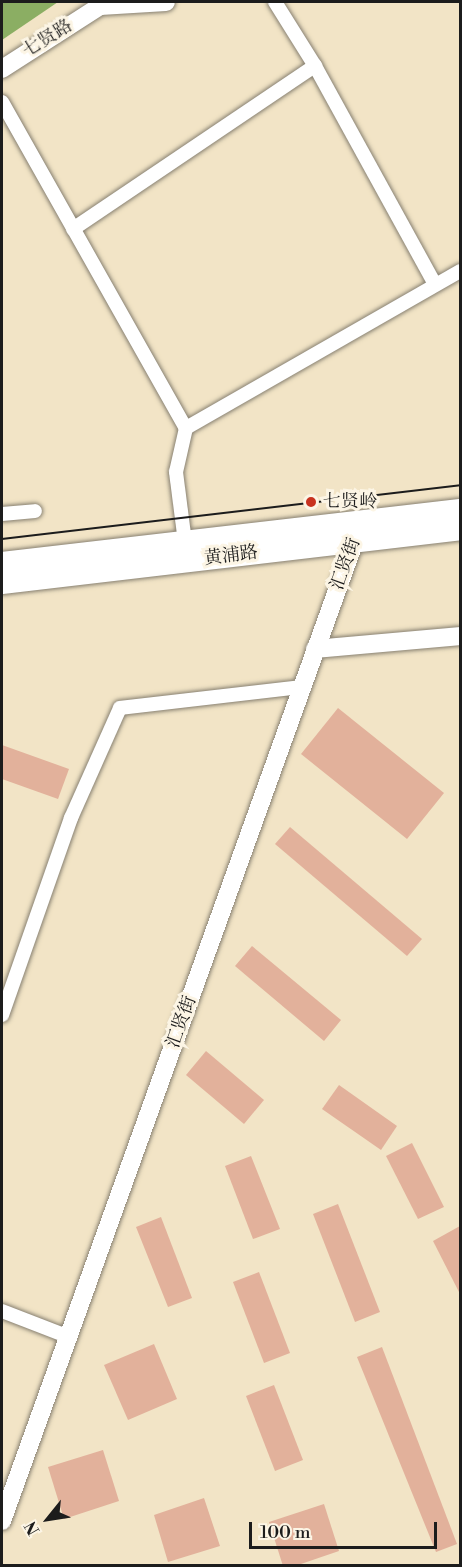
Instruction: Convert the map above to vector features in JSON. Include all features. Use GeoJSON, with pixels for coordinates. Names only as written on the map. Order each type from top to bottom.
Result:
{"type":"FeatureCollection","features":[{"type":"Feature","properties":{"kind":"highway","name":"黄浦路"},"geometry":{"type":"LineString","coordinates":[[2,583],[358,531],[460,510]]}},
{"type":"Feature","properties":{"kind":"highway","name":"黄浦路"},"geometry":{"type":"LineString","coordinates":[[2,563],[185,542],[358,531],[460,529]]}},
{"type":"Feature","properties":{"kind":"street","name":"七贤路"},"geometry":{"type":"LineString","coordinates":[[2,69],[100,6],[166,2]]}},
{"type":"Feature","properties":{"kind":"street"},"geometry":{"type":"LineString","coordinates":[[274,2],[315,66],[435,284]]}},
{"type":"Feature","properties":{"kind":"street"},"geometry":{"type":"LineString","coordinates":[[73,229],[315,66]]}},
{"type":"Feature","properties":{"kind":"street"},"geometry":{"type":"LineString","coordinates":[[2,102],[186,428],[176,472],[185,542]]}},
{"type":"Feature","properties":{"kind":"street"},"geometry":{"type":"LineString","coordinates":[[186,428],[460,271]]}},
{"type":"Feature","properties":{"kind":"street"},"geometry":{"type":"LineString","coordinates":[[2,514],[35,511]]}},
{"type":"Feature","properties":{"kind":"street","name":"汇贤街"},"geometry":{"type":"LineString","coordinates":[[2,1521],[358,531]]}},
{"type":"Feature","properties":{"kind":"street"},"geometry":{"type":"LineString","coordinates":[[315,649],[460,636]]}},
{"type":"Feature","properties":{"kind":"street"},"geometry":{"type":"LineString","coordinates":[[2,1015],[71,818],[120,708],[302,687]]}},
{"type":"Feature","properties":{"kind":"street"},"geometry":{"type":"LineString","coordinates":[[2,1311],[69,1337]]}},
{"type":"Feature","properties":{"kind":"green space"},"geometry":{"type":"Polygon","coordinates":[[[2,2],[58,2],[2,40],[2,2]]]}},
{"type":"Feature","properties":{"kind":"building"},"geometry":{"type":"Polygon","coordinates":[[[338,708],[444,793],[407,839],[301,754],[338,708]]]}},
{"type":"Feature","properties":{"kind":"building"},"geometry":{"type":"Polygon","coordinates":[[[2,745],[69,769],[58,799],[2,779],[2,745]]]}},
{"type":"Feature","properties":{"kind":"building"},"geometry":{"type":"Polygon","coordinates":[[[290,827],[422,939],[407,956],[275,844],[290,827]]]}},
{"type":"Feature","properties":{"kind":"building"},"geometry":{"type":"Polygon","coordinates":[[[252,946],[341,1020],[324,1041],[235,966],[252,946]]]}},
{"type":"Feature","properties":{"kind":"building"},"geometry":{"type":"Polygon","coordinates":[[[206,1051],[264,1100],[244,1124],[186,1075],[206,1051]]]}},
{"type":"Feature","properties":{"kind":"building"},"geometry":{"type":"Polygon","coordinates":[[[339,1085],[397,1126],[381,1150],[322,1109],[339,1085]]]}},
{"type":"Feature","properties":{"kind":"building"},"geometry":{"type":"Polygon","coordinates":[[[412,1143],[444,1207],[418,1219],[386,1156],[412,1143]]]}},
{"type":"Feature","properties":{"kind":"building"},"geometry":{"type":"Polygon","coordinates":[[[251,1156],[280,1229],[253,1239],[225,1166],[251,1156]]]}},
{"type":"Feature","properties":{"kind":"building"},"geometry":{"type":"Polygon","coordinates":[[[338,1204],[380,1312],[355,1322],[313,1214],[338,1204]]]}},
{"type":"Feature","properties":{"kind":"building"},"geometry":{"type":"Polygon","coordinates":[[[161,1217],[192,1298],[168,1307],[136,1227],[161,1217]]]}},
{"type":"Feature","properties":{"kind":"building"},"geometry":{"type":"Polygon","coordinates":[[[460,1226],[460,1294],[433,1241],[460,1226]]]}},
{"type":"Feature","properties":{"kind":"building"},"geometry":{"type":"Polygon","coordinates":[[[259,1272],[290,1353],[264,1363],[233,1282],[259,1272]]]}},
{"type":"Feature","properties":{"kind":"building"},"geometry":{"type":"Polygon","coordinates":[[[154,1344],[177,1399],[128,1420],[104,1365],[154,1344]]]}},
{"type":"Feature","properties":{"kind":"building"},"geometry":{"type":"Polygon","coordinates":[[[382,1347],[457,1544],[436,1552],[357,1357],[382,1347]]]}},
{"type":"Feature","properties":{"kind":"building"},"geometry":{"type":"Polygon","coordinates":[[[274,1385],[303,1460],[275,1471],[246,1396],[274,1385]]]}},
{"type":"Feature","properties":{"kind":"building"},"geometry":{"type":"Polygon","coordinates":[[[103,1450],[119,1501],[64,1519],[48,1467],[103,1450]]]}},
{"type":"Feature","properties":{"kind":"building"},"geometry":{"type":"Polygon","coordinates":[[[204,1498],[220,1546],[168,1562],[154,1515],[204,1498]]]}},
{"type":"Feature","properties":{"kind":"building"},"geometry":{"type":"Polygon","coordinates":[[[324,1504],[339,1551],[295,1566],[283,1566],[269,1522],[324,1504]]]}},
{"type":"Feature","properties":{"kind":"tram line"},"geometry":{"type":"LineString","coordinates":[[2,539],[460,485]]}},
{"type":"Feature","properties":{"kind":"place","name":"七贤岭"},"geometry":{"type":"Point","coordinates":[311,502]}}]}
